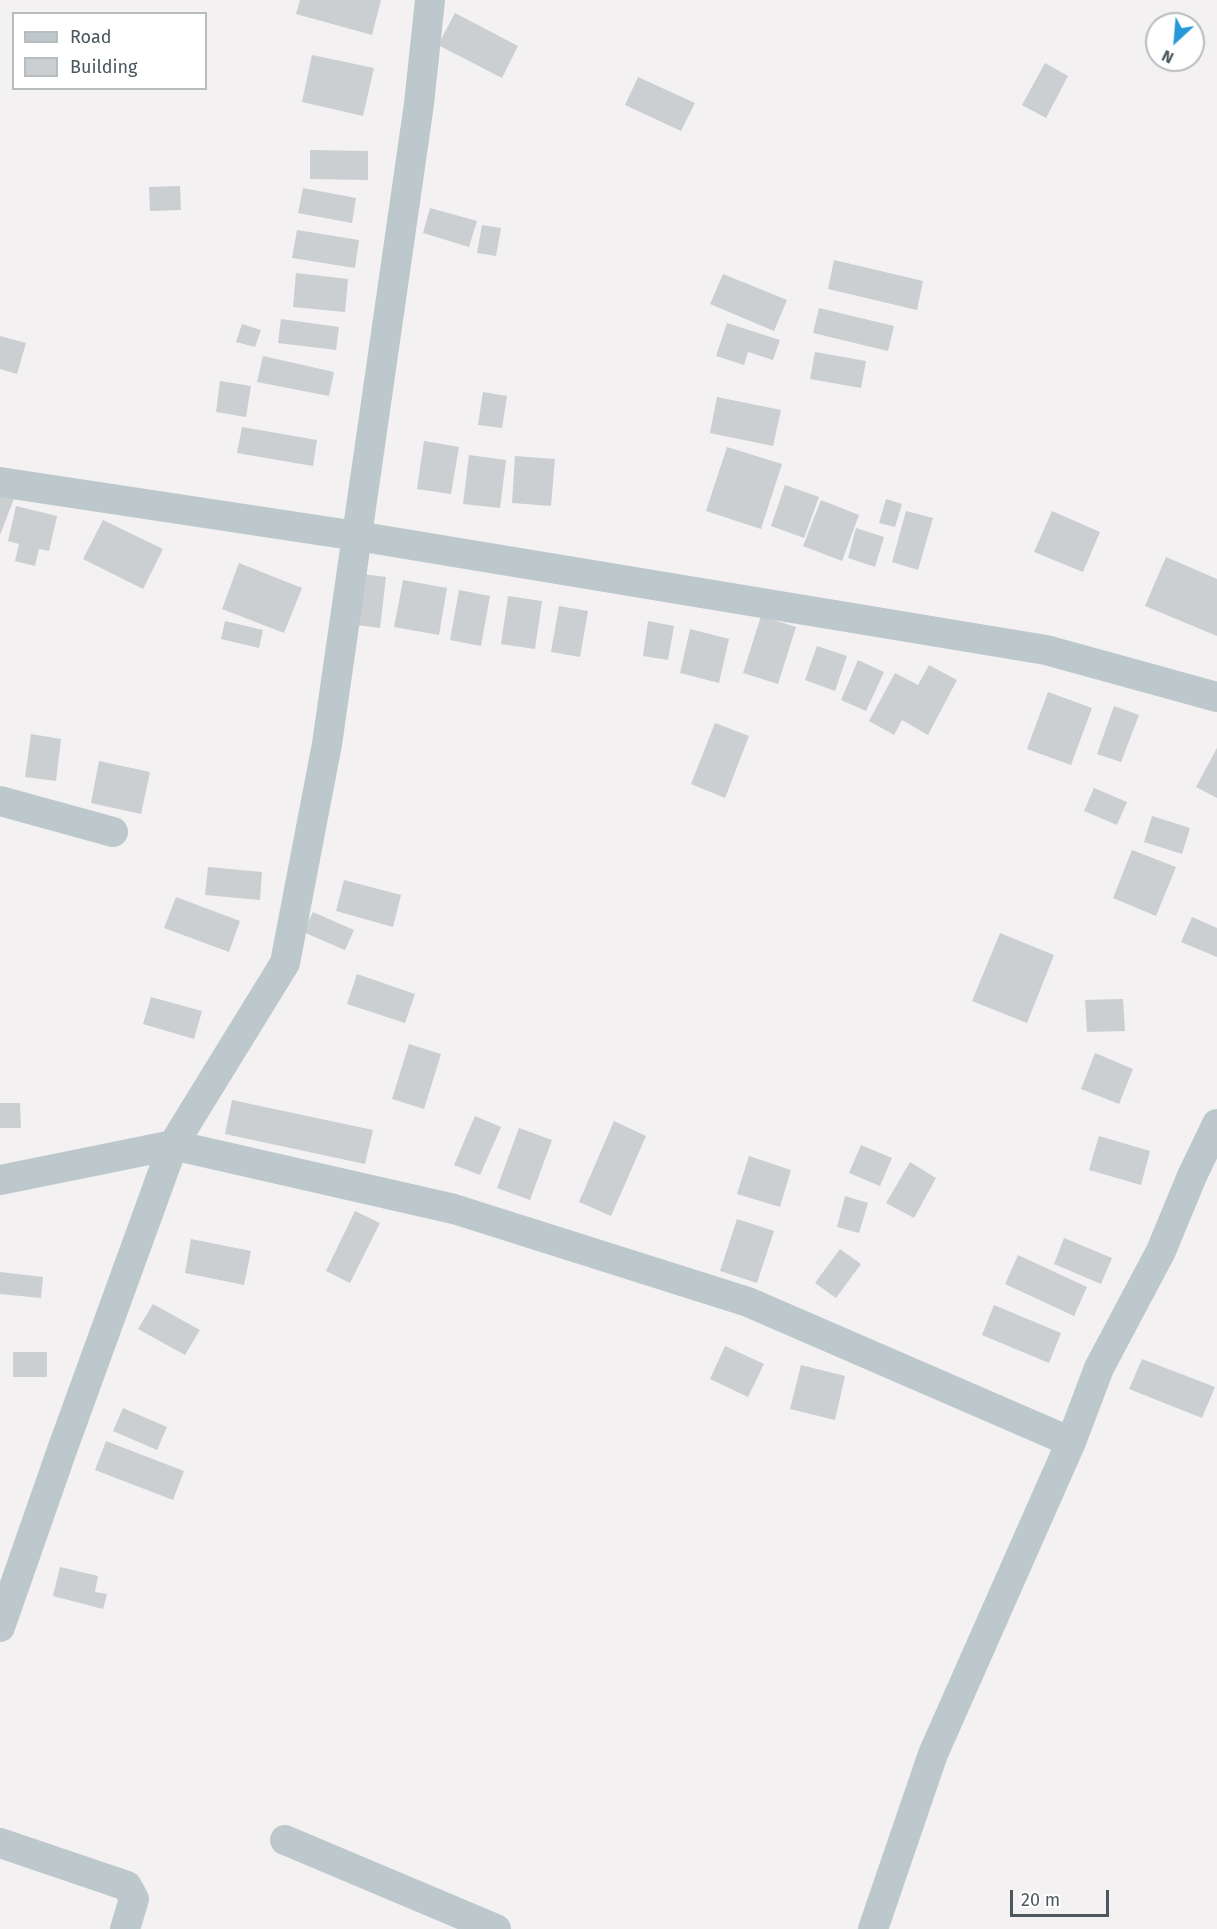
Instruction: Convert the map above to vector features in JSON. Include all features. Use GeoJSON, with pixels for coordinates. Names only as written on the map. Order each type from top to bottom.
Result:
{"type":"FeatureCollection","features":[{"type":"Feature","properties":{"kind":"street"},"geometry":{"type":"LineString","coordinates":[[0,1627],[173,1145],[285,963],[327,744],[419,104],[430,0]]}},
{"type":"Feature","properties":{"kind":"street"},"geometry":{"type":"LineString","coordinates":[[0,482],[357,536],[1046,650],[1217,697]]}},
{"type":"Feature","properties":{"kind":"street"},"geometry":{"type":"LineString","coordinates":[[0,801],[113,832]]}},
{"type":"Feature","properties":{"kind":"street"},"geometry":{"type":"LineString","coordinates":[[873,1929],[933,1754],[1071,1442],[1099,1368],[1161,1251],[1192,1176],[1217,1124]]}},
{"type":"Feature","properties":{"kind":"street"},"geometry":{"type":"LineString","coordinates":[[0,1180],[173,1145],[454,1209],[748,1302],[1071,1442]]}},
{"type":"Feature","properties":{"kind":"street"},"geometry":{"type":"LineString","coordinates":[[285,1840],[496,1929]]}},
{"type":"Feature","properties":{"kind":"street"},"geometry":{"type":"LineString","coordinates":[[0,1844],[127,1886],[134,1899],[125,1929]]}},
{"type":"Feature","properties":{"kind":"building"},"geometry":{"type":"Polygon","coordinates":[[[300,0],[381,0],[372,35],[296,14],[300,0]]]}},
{"type":"Feature","properties":{"kind":"building"},"geometry":{"type":"Polygon","coordinates":[[[455,13],[518,46],[502,78],[438,45],[455,13]]]}},
{"type":"Feature","properties":{"kind":"building"},"geometry":{"type":"Polygon","coordinates":[[[312,55],[374,68],[363,116],[302,102],[312,55]]]}},
{"type":"Feature","properties":{"kind":"building"},"geometry":{"type":"Polygon","coordinates":[[[1045,63],[1068,76],[1046,118],[1022,105],[1045,63]]]}},
{"type":"Feature","properties":{"kind":"building"},"geometry":{"type":"Polygon","coordinates":[[[638,77],[695,103],[681,131],[625,105],[638,77]]]}},
{"type":"Feature","properties":{"kind":"building"},"geometry":{"type":"Polygon","coordinates":[[[310,150],[368,151],[368,180],[310,179],[310,150]]]}},
{"type":"Feature","properties":{"kind":"building"},"geometry":{"type":"Polygon","coordinates":[[[180,186],[181,210],[150,211],[149,187],[180,186]]]}},
{"type":"Feature","properties":{"kind":"building"},"geometry":{"type":"Polygon","coordinates":[[[303,188],[356,198],[352,223],[298,213],[303,188]]]}},
{"type":"Feature","properties":{"kind":"building"},"geometry":{"type":"Polygon","coordinates":[[[430,208],[477,221],[469,247],[423,233],[430,208]]]}},
{"type":"Feature","properties":{"kind":"building"},"geometry":{"type":"Polygon","coordinates":[[[482,225],[501,228],[496,256],[477,253],[482,225]]]}},
{"type":"Feature","properties":{"kind":"building"},"geometry":{"type":"Polygon","coordinates":[[[297,230],[359,240],[355,268],[292,258],[297,230]]]}},
{"type":"Feature","properties":{"kind":"building"},"geometry":{"type":"Polygon","coordinates":[[[834,260],[923,281],[917,310],[828,289],[834,260]]]}},
{"type":"Feature","properties":{"kind":"building"},"geometry":{"type":"Polygon","coordinates":[[[296,273],[348,279],[345,312],[293,307],[296,273]]]}},
{"type":"Feature","properties":{"kind":"building"},"geometry":{"type":"Polygon","coordinates":[[[723,274],[787,300],[774,331],[710,304],[723,274]]]}},
{"type":"Feature","properties":{"kind":"building"},"geometry":{"type":"Polygon","coordinates":[[[819,308],[894,326],[888,351],[813,333],[819,308]]]}},
{"type":"Feature","properties":{"kind":"building"},"geometry":{"type":"Polygon","coordinates":[[[281,319],[339,327],[336,350],[278,343],[281,319]]]}},
{"type":"Feature","properties":{"kind":"building"},"geometry":{"type":"Polygon","coordinates":[[[727,323],[780,340],[773,360],[748,352],[744,365],[716,356],[727,323]]]}},
{"type":"Feature","properties":{"kind":"building"},"geometry":{"type":"Polygon","coordinates":[[[242,324],[261,330],[255,347],[236,342],[242,324]]]}},
{"type":"Feature","properties":{"kind":"building"},"geometry":{"type":"Polygon","coordinates":[[[0,336],[26,343],[17,374],[0,369],[0,336]]]}},
{"type":"Feature","properties":{"kind":"building"},"geometry":{"type":"Polygon","coordinates":[[[815,352],[866,361],[861,388],[810,379],[815,352]]]}},
{"type":"Feature","properties":{"kind":"building"},"geometry":{"type":"Polygon","coordinates":[[[263,356],[334,372],[329,396],[257,382],[263,356]]]}},
{"type":"Feature","properties":{"kind":"building"},"geometry":{"type":"Polygon","coordinates":[[[220,381],[251,386],[246,417],[216,412],[220,381]]]}},
{"type":"Feature","properties":{"kind":"building"},"geometry":{"type":"Polygon","coordinates":[[[483,392],[507,396],[502,428],[478,425],[483,392]]]}},
{"type":"Feature","properties":{"kind":"building"},"geometry":{"type":"Polygon","coordinates":[[[717,397],[781,410],[773,446],[710,433],[717,397]]]}},
{"type":"Feature","properties":{"kind":"building"},"geometry":{"type":"Polygon","coordinates":[[[242,427],[317,440],[313,466],[237,453],[242,427]]]}},
{"type":"Feature","properties":{"kind":"building"},"geometry":{"type":"Polygon","coordinates":[[[424,441],[459,447],[451,494],[417,489],[424,441]]]}},
{"type":"Feature","properties":{"kind":"building"},"geometry":{"type":"Polygon","coordinates":[[[727,447],[782,464],[761,529],[706,511],[727,447]]]}},
{"type":"Feature","properties":{"kind":"building"},"geometry":{"type":"Polygon","coordinates":[[[469,455],[506,460],[500,508],[463,504],[469,455]]]}},
{"type":"Feature","properties":{"kind":"building"},"geometry":{"type":"Polygon","coordinates":[[[515,456],[555,459],[551,506],[512,503],[515,456]]]}},
{"type":"Feature","properties":{"kind":"building"},"geometry":{"type":"Polygon","coordinates":[[[0,481],[18,488],[0,535],[0,481]]]}},
{"type":"Feature","properties":{"kind":"building"},"geometry":{"type":"Polygon","coordinates":[[[785,485],[819,497],[804,538],[771,526],[785,485]]]}},
{"type":"Feature","properties":{"kind":"building"},"geometry":{"type":"Polygon","coordinates":[[[886,499],[902,504],[895,527],[879,523],[886,499]]]}},
{"type":"Feature","properties":{"kind":"building"},"geometry":{"type":"Polygon","coordinates":[[[821,500],[859,515],[842,561],[803,546],[821,500]]]}},
{"type":"Feature","properties":{"kind":"building"},"geometry":{"type":"Polygon","coordinates":[[[16,506],[57,516],[49,551],[39,549],[35,566],[15,561],[19,544],[8,541],[16,506]]]}},
{"type":"Feature","properties":{"kind":"building"},"geometry":{"type":"Polygon","coordinates":[[[906,511],[933,518],[918,570],[892,562],[906,511]]]}},
{"type":"Feature","properties":{"kind":"building"},"geometry":{"type":"Polygon","coordinates":[[[1052,511],[1100,532],[1083,572],[1034,552],[1052,511]]]}},
{"type":"Feature","properties":{"kind":"building"},"geometry":{"type":"Polygon","coordinates":[[[103,520],[163,549],[143,589],[83,559],[103,520]]]}},
{"type":"Feature","properties":{"kind":"building"},"geometry":{"type":"Polygon","coordinates":[[[856,528],[884,537],[875,567],[848,558],[856,528]]]}},
{"type":"Feature","properties":{"kind":"building"},"geometry":{"type":"Polygon","coordinates":[[[1166,557],[1217,579],[1217,636],[1145,606],[1166,557]]]}},
{"type":"Feature","properties":{"kind":"building"},"geometry":{"type":"Polygon","coordinates":[[[239,563],[302,588],[284,633],[222,609],[239,563]]]}},
{"type":"Feature","properties":{"kind":"building"},"geometry":{"type":"Polygon","coordinates":[[[348,572],[386,577],[380,628],[342,623],[348,572]]]}},
{"type":"Feature","properties":{"kind":"building"},"geometry":{"type":"Polygon","coordinates":[[[403,580],[447,588],[439,635],[394,627],[403,580]]]}},
{"type":"Feature","properties":{"kind":"building"},"geometry":{"type":"Polygon","coordinates":[[[459,590],[490,596],[481,646],[450,640],[459,590]]]}},
{"type":"Feature","properties":{"kind":"building"},"geometry":{"type":"Polygon","coordinates":[[[508,596],[542,601],[535,649],[501,644],[508,596]]]}},
{"type":"Feature","properties":{"kind":"building"},"geometry":{"type":"Polygon","coordinates":[[[559,606],[588,611],[580,657],[551,652],[559,606]]]}},
{"type":"Feature","properties":{"kind":"building"},"geometry":{"type":"Polygon","coordinates":[[[761,616],[796,627],[778,684],[743,673],[761,616]]]}},
{"type":"Feature","properties":{"kind":"building"},"geometry":{"type":"Polygon","coordinates":[[[225,621],[263,630],[259,648],[221,639],[225,621]]]}},
{"type":"Feature","properties":{"kind":"building"},"geometry":{"type":"Polygon","coordinates":[[[648,621],[674,626],[668,660],[643,656],[648,621]]]}},
{"type":"Feature","properties":{"kind":"building"},"geometry":{"type":"Polygon","coordinates":[[[690,629],[729,639],[719,683],[680,673],[690,629]]]}},
{"type":"Feature","properties":{"kind":"building"},"geometry":{"type":"Polygon","coordinates":[[[817,646],[847,656],[835,691],[805,680],[817,646]]]}},
{"type":"Feature","properties":{"kind":"building"},"geometry":{"type":"Polygon","coordinates":[[[858,660],[884,672],[866,711],[841,700],[858,660]]]}},
{"type":"Feature","properties":{"kind":"building"},"geometry":{"type":"Polygon","coordinates":[[[929,665],[957,680],[928,735],[902,720],[894,735],[869,721],[895,673],[918,685],[929,665]]]}},
{"type":"Feature","properties":{"kind":"building"},"geometry":{"type":"Polygon","coordinates":[[[1048,692],[1092,708],[1071,765],[1027,749],[1048,692]]]}},
{"type":"Feature","properties":{"kind":"building"},"geometry":{"type":"Polygon","coordinates":[[[1114,706],[1139,715],[1121,762],[1097,754],[1114,706]]]}},
{"type":"Feature","properties":{"kind":"building"},"geometry":{"type":"Polygon","coordinates":[[[715,723],[749,736],[725,798],[691,784],[715,723]]]}},
{"type":"Feature","properties":{"kind":"building"},"geometry":{"type":"Polygon","coordinates":[[[31,734],[61,739],[56,781],[25,777],[31,734]]]}},
{"type":"Feature","properties":{"kind":"building"},"geometry":{"type":"Polygon","coordinates":[[[1217,748],[1217,798],[1196,787],[1217,748]]]}},
{"type":"Feature","properties":{"kind":"building"},"geometry":{"type":"Polygon","coordinates":[[[99,761],[150,772],[141,814],[91,803],[99,761]]]}},
{"type":"Feature","properties":{"kind":"building"},"geometry":{"type":"Polygon","coordinates":[[[1094,788],[1127,802],[1117,825],[1084,811],[1094,788]]]}},
{"type":"Feature","properties":{"kind":"building"},"geometry":{"type":"Polygon","coordinates":[[[1152,816],[1190,828],[1182,854],[1144,842],[1152,816]]]}},
{"type":"Feature","properties":{"kind":"building"},"geometry":{"type":"Polygon","coordinates":[[[1132,850],[1176,867],[1156,916],[1113,898],[1132,850]]]}},
{"type":"Feature","properties":{"kind":"building"},"geometry":{"type":"Polygon","coordinates":[[[208,867],[262,872],[260,900],[205,895],[208,867]]]}},
{"type":"Feature","properties":{"kind":"building"},"geometry":{"type":"Polygon","coordinates":[[[344,880],[401,895],[393,927],[336,911],[344,880]]]}},
{"type":"Feature","properties":{"kind":"building"},"geometry":{"type":"Polygon","coordinates":[[[176,897],[240,921],[229,952],[164,928],[176,897]]]}},
{"type":"Feature","properties":{"kind":"building"},"geometry":{"type":"Polygon","coordinates":[[[313,912],[354,930],[345,950],[303,932],[313,912]]]}},
{"type":"Feature","properties":{"kind":"building"},"geometry":{"type":"Polygon","coordinates":[[[1192,917],[1217,928],[1217,957],[1181,942],[1192,917]]]}},
{"type":"Feature","properties":{"kind":"building"},"geometry":{"type":"Polygon","coordinates":[[[1000,933],[1054,955],[1027,1023],[972,1001],[1000,933]]]}},
{"type":"Feature","properties":{"kind":"building"},"geometry":{"type":"Polygon","coordinates":[[[357,974],[415,994],[405,1023],[347,1004],[357,974]]]}},
{"type":"Feature","properties":{"kind":"building"},"geometry":{"type":"Polygon","coordinates":[[[151,997],[202,1011],[194,1039],[143,1024],[151,997]]]}},
{"type":"Feature","properties":{"kind":"building"},"geometry":{"type":"Polygon","coordinates":[[[1123,999],[1125,1031],[1087,1032],[1085,1000],[1123,999]]]}},
{"type":"Feature","properties":{"kind":"building"},"geometry":{"type":"Polygon","coordinates":[[[409,1044],[441,1054],[424,1109],[392,1099],[409,1044]]]}},
{"type":"Feature","properties":{"kind":"building"},"geometry":{"type":"Polygon","coordinates":[[[1095,1053],[1133,1069],[1119,1104],[1081,1089],[1095,1053]]]}},
{"type":"Feature","properties":{"kind":"building"},"geometry":{"type":"Polygon","coordinates":[[[232,1100],[373,1130],[365,1164],[225,1134],[232,1100]]]}},
{"type":"Feature","properties":{"kind":"building"},"geometry":{"type":"Polygon","coordinates":[[[0,1103],[20,1103],[21,1128],[0,1128],[0,1103]]]}},
{"type":"Feature","properties":{"kind":"building"},"geometry":{"type":"Polygon","coordinates":[[[475,1116],[501,1127],[480,1175],[454,1165],[475,1116]]]}},
{"type":"Feature","properties":{"kind":"building"},"geometry":{"type":"Polygon","coordinates":[[[614,1121],[646,1136],[611,1216],[579,1202],[614,1121]]]}},
{"type":"Feature","properties":{"kind":"building"},"geometry":{"type":"Polygon","coordinates":[[[519,1128],[552,1140],[530,1200],[497,1188],[519,1128]]]}},
{"type":"Feature","properties":{"kind":"building"},"geometry":{"type":"Polygon","coordinates":[[[1099,1136],[1150,1151],[1141,1185],[1089,1170],[1099,1136]]]}},
{"type":"Feature","properties":{"kind":"building"},"geometry":{"type":"Polygon","coordinates":[[[861,1145],[892,1158],[880,1186],[849,1173],[861,1145]]]}},
{"type":"Feature","properties":{"kind":"building"},"geometry":{"type":"Polygon","coordinates":[[[749,1156],[791,1170],[780,1207],[737,1194],[749,1156]]]}},
{"type":"Feature","properties":{"kind":"building"},"geometry":{"type":"Polygon","coordinates":[[[910,1162],[936,1178],[914,1218],[886,1203],[910,1162]]]}},
{"type":"Feature","properties":{"kind":"building"},"geometry":{"type":"Polygon","coordinates":[[[845,1196],[868,1203],[859,1233],[837,1227],[845,1196]]]}},
{"type":"Feature","properties":{"kind":"building"},"geometry":{"type":"Polygon","coordinates":[[[355,1211],[380,1223],[350,1283],[326,1271],[355,1211]]]}},
{"type":"Feature","properties":{"kind":"building"},"geometry":{"type":"Polygon","coordinates":[[[737,1219],[774,1231],[757,1283],[720,1271],[737,1219]]]}},
{"type":"Feature","properties":{"kind":"building"},"geometry":{"type":"Polygon","coordinates":[[[1064,1238],[1112,1258],[1101,1284],[1054,1264],[1064,1238]]]}},
{"type":"Feature","properties":{"kind":"building"},"geometry":{"type":"Polygon","coordinates":[[[191,1239],[251,1251],[244,1285],[185,1273],[191,1239]]]}},
{"type":"Feature","properties":{"kind":"building"},"geometry":{"type":"Polygon","coordinates":[[[840,1249],[861,1264],[836,1298],[815,1283],[840,1249]]]}},
{"type":"Feature","properties":{"kind":"building"},"geometry":{"type":"Polygon","coordinates":[[[1018,1255],[1087,1287],[1074,1316],[1005,1284],[1018,1255]]]}},
{"type":"Feature","properties":{"kind":"building"},"geometry":{"type":"Polygon","coordinates":[[[0,1272],[43,1277],[41,1298],[0,1294],[0,1272]]]}},
{"type":"Feature","properties":{"kind":"building"},"geometry":{"type":"Polygon","coordinates":[[[153,1304],[200,1330],[185,1355],[138,1329],[153,1304]]]}},
{"type":"Feature","properties":{"kind":"building"},"geometry":{"type":"Polygon","coordinates":[[[994,1305],[1061,1333],[1049,1363],[982,1335],[994,1305]]]}},
{"type":"Feature","properties":{"kind":"building"},"geometry":{"type":"Polygon","coordinates":[[[725,1346],[764,1364],[748,1397],[710,1379],[725,1346]]]}},
{"type":"Feature","properties":{"kind":"building"},"geometry":{"type":"Polygon","coordinates":[[[13,1352],[47,1352],[47,1377],[13,1377],[13,1352]]]}},
{"type":"Feature","properties":{"kind":"building"},"geometry":{"type":"Polygon","coordinates":[[[1142,1359],[1215,1387],[1202,1418],[1129,1389],[1142,1359]]]}},
{"type":"Feature","properties":{"kind":"building"},"geometry":{"type":"Polygon","coordinates":[[[801,1365],[845,1376],[835,1420],[790,1409],[801,1365]]]}},
{"type":"Feature","properties":{"kind":"building"},"geometry":{"type":"Polygon","coordinates":[[[123,1408],[167,1427],[157,1450],[113,1431],[123,1408]]]}},
{"type":"Feature","properties":{"kind":"building"},"geometry":{"type":"Polygon","coordinates":[[[106,1441],[184,1471],[173,1500],[95,1470],[106,1441]]]}},
{"type":"Feature","properties":{"kind":"building"},"geometry":{"type":"Polygon","coordinates":[[[60,1567],[98,1576],[95,1592],[107,1594],[103,1609],[53,1596],[60,1567]]]}}]}
